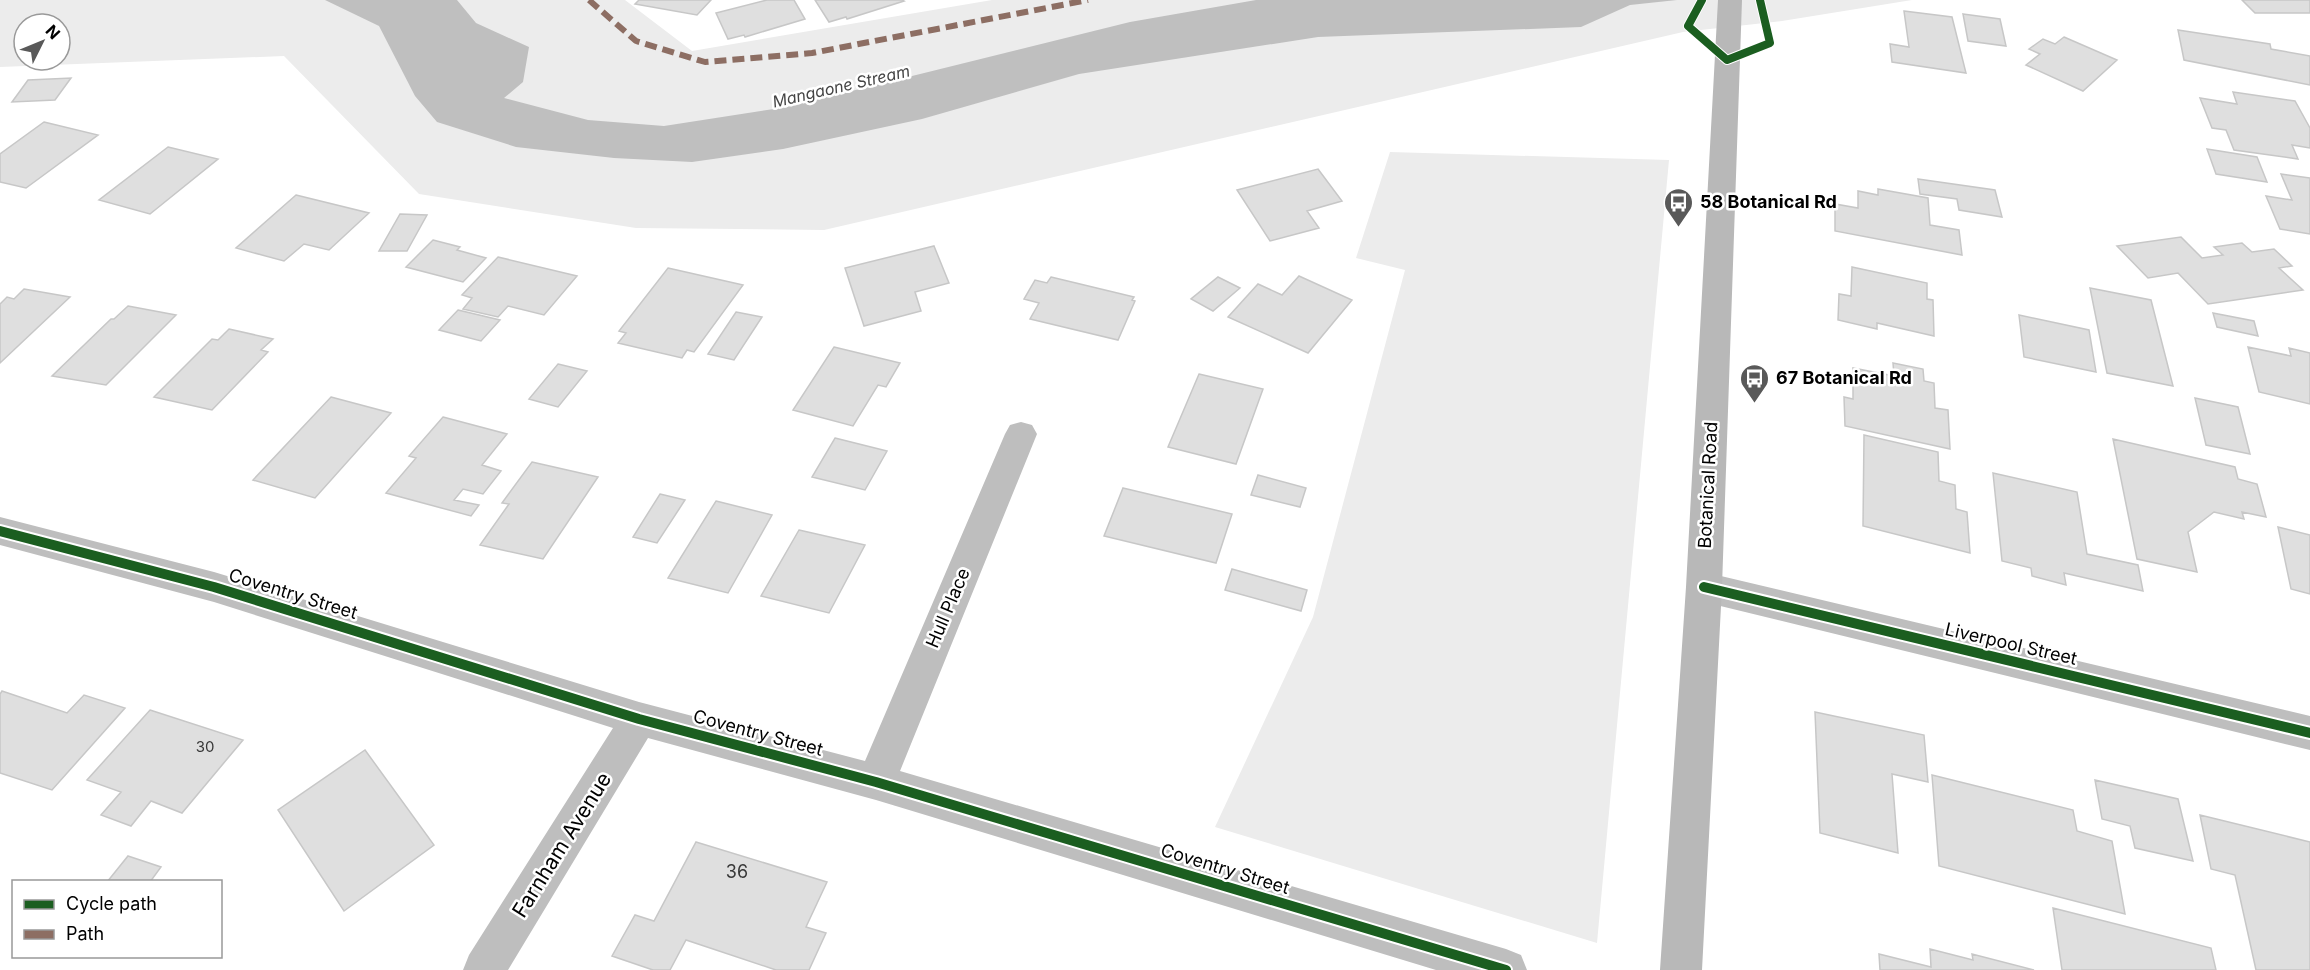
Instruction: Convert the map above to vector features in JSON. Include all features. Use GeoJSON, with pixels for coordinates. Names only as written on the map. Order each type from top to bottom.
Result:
{"type":"FeatureCollection","features":[{"type":"Feature","properties":{"kind":"main road","name":"Botanical Road"},"geometry":{"type":"LineString","coordinates":[[1681,970],[1704,587],[1730,0]]}},
{"type":"Feature","properties":{"kind":"street","name":"Hull Place"},"geometry":{"type":"LineString","coordinates":[[876,782],[1021,434]]}},
{"type":"Feature","properties":{"kind":"street","name":"Coventry Street"},"geometry":{"type":"LineString","coordinates":[[0,531],[214,587],[639,719],[876,782],[1506,970]]}},
{"type":"Feature","properties":{"kind":"street","name":"Liverpool Street"},"geometry":{"type":"LineString","coordinates":[[1704,587],[2310,733]]}},
{"type":"Feature","properties":{"kind":"street","name":"Farnham Avenue"},"geometry":{"type":"LineString","coordinates":[[484,970],[639,719]]}},
{"type":"Feature","properties":{"kind":"shaded area"},"geometry":{"type":"Polygon","coordinates":[[[0,0],[625,0],[692,51],[992,0],[1912,0],[1782,21],[1683,32],[824,230],[636,228],[419,194],[284,56],[72,64],[72,12],[12,12],[12,67],[0,67],[0,0]]]}},
{"type":"Feature","properties":{"kind":"shaded area"},"geometry":{"type":"Polygon","coordinates":[[[325,0],[457,0],[476,23],[529,47],[523,82],[504,98],[588,120],[664,126],[787,107],[1130,22],[1256,0],[1677,0],[1630,5],[1581,27],[1318,37],[1079,74],[922,119],[783,149],[692,162],[614,158],[516,147],[437,122],[415,96],[379,26],[325,0]]]}},
{"type":"Feature","properties":{"kind":"shaded area"},"geometry":{"type":"Polygon","coordinates":[[[1390,152],[1669,160],[1597,943],[1215,827],[1313,617],[1405,270],[1356,258],[1390,152]]]}},
{"type":"Feature","properties":{"kind":"building"},"geometry":{"type":"Polygon","coordinates":[[[639,0],[711,0],[697,15],[635,4],[639,0]]]}},
{"type":"Feature","properties":{"kind":"building"},"geometry":{"type":"Polygon","coordinates":[[[767,0],[794,0],[805,19],[745,37],[744,35],[728,39],[716,13],[767,0]]]}},
{"type":"Feature","properties":{"kind":"building"},"geometry":{"type":"Polygon","coordinates":[[[815,0],[904,1],[847,19],[846,17],[829,22],[815,0]]]}},
{"type":"Feature","properties":{"kind":"building"},"geometry":{"type":"Polygon","coordinates":[[[2242,0],[2310,0],[2310,13],[2255,13],[2242,0]]]}},
{"type":"Feature","properties":{"kind":"building"},"geometry":{"type":"Polygon","coordinates":[[[1904,11],[1952,17],[1966,73],[1892,62],[1890,44],[1909,47],[1904,11]]]}},
{"type":"Feature","properties":{"kind":"building"},"geometry":{"type":"Polygon","coordinates":[[[1963,14],[2000,19],[2006,46],[1968,41],[1963,14]]]}},
{"type":"Feature","properties":{"kind":"building"},"geometry":{"type":"Polygon","coordinates":[[[2178,30],[2270,44],[2271,49],[2310,56],[2310,85],[2184,60],[2178,30]]]}},
{"type":"Feature","properties":{"kind":"building"},"geometry":{"type":"Polygon","coordinates":[[[2064,37],[2117,60],[2083,91],[2026,65],[2040,54],[2029,49],[2043,39],[2055,44],[2064,37]]]}},
{"type":"Feature","properties":{"kind":"building"},"geometry":{"type":"Polygon","coordinates":[[[71,78],[55,100],[12,102],[28,80],[71,78]]]}},
{"type":"Feature","properties":{"kind":"building"},"geometry":{"type":"Polygon","coordinates":[[[2233,92],[2295,101],[2310,128],[2310,148],[2292,145],[2298,159],[2234,150],[2226,130],[2212,128],[2200,98],[2237,104],[2233,92]]]}},
{"type":"Feature","properties":{"kind":"building"},"geometry":{"type":"Polygon","coordinates":[[[44,122],[98,135],[26,188],[0,182],[0,154],[44,122]]]}},
{"type":"Feature","properties":{"kind":"building"},"geometry":{"type":"Polygon","coordinates":[[[168,147],[218,159],[150,214],[99,200],[168,147]]]}},
{"type":"Feature","properties":{"kind":"building"},"geometry":{"type":"Polygon","coordinates":[[[2207,149],[2257,157],[2267,182],[2216,174],[2207,149]]]}},
{"type":"Feature","properties":{"kind":"building"},"geometry":{"type":"Polygon","coordinates":[[[1318,169],[1342,201],[1307,211],[1319,228],[1270,241],[1237,190],[1318,169]]]}},
{"type":"Feature","properties":{"kind":"building"},"geometry":{"type":"Polygon","coordinates":[[[2281,174],[2310,178],[2310,234],[2280,229],[2266,196],[2292,200],[2281,174]]]}},
{"type":"Feature","properties":{"kind":"building"},"geometry":{"type":"Polygon","coordinates":[[[1918,179],[1995,190],[2002,217],[1959,210],[1957,199],[1920,194],[1918,179]]]}},
{"type":"Feature","properties":{"kind":"building"},"geometry":{"type":"Polygon","coordinates":[[[1878,189],[1928,198],[1930,225],[1959,230],[1962,255],[1835,231],[1835,204],[1858,208],[1858,191],[1878,195],[1878,189]]]}},
{"type":"Feature","properties":{"kind":"building"},"geometry":{"type":"Polygon","coordinates":[[[296,195],[369,213],[329,250],[304,244],[284,261],[236,248],[296,195]]]}},
{"type":"Feature","properties":{"kind":"building"},"geometry":{"type":"Polygon","coordinates":[[[400,214],[427,215],[407,251],[379,251],[400,214]]]}},
{"type":"Feature","properties":{"kind":"building"},"geometry":{"type":"Polygon","coordinates":[[[2181,237],[2202,258],[2223,255],[2214,247],[2242,243],[2252,252],[2274,249],[2292,266],[2279,268],[2303,290],[2208,304],[2178,273],[2148,278],[2117,246],[2181,237]]]}},
{"type":"Feature","properties":{"kind":"building"},"geometry":{"type":"Polygon","coordinates":[[[433,240],[460,247],[457,250],[486,258],[463,282],[406,267],[433,240]]]}},
{"type":"Feature","properties":{"kind":"building"},"geometry":{"type":"Polygon","coordinates":[[[934,246],[949,283],[915,292],[921,311],[864,326],[845,268],[934,246]]]}},
{"type":"Feature","properties":{"kind":"building"},"geometry":{"type":"Polygon","coordinates":[[[498,257],[577,276],[544,315],[508,306],[498,317],[463,309],[472,298],[462,295],[498,257]]]}},
{"type":"Feature","properties":{"kind":"building"},"geometry":{"type":"Polygon","coordinates":[[[1852,267],[1927,283],[1927,299],[1933,300],[1934,336],[1877,323],[1877,329],[1838,320],[1839,294],[1851,296],[1852,267]]]}},
{"type":"Feature","properties":{"kind":"building"},"geometry":{"type":"Polygon","coordinates":[[[668,268],[743,285],[694,352],[687,350],[682,358],[618,343],[626,333],[619,331],[668,268]]]}},
{"type":"Feature","properties":{"kind":"building"},"geometry":{"type":"Polygon","coordinates":[[[1299,276],[1352,300],[1308,353],[1228,317],[1258,284],[1282,295],[1299,276]]]}},
{"type":"Feature","properties":{"kind":"building"},"geometry":{"type":"Polygon","coordinates":[[[1051,277],[1134,297],[1132,300],[1135,301],[1118,340],[1030,319],[1039,303],[1024,299],[1035,280],[1047,283],[1051,277]]]}},
{"type":"Feature","properties":{"kind":"building"},"geometry":{"type":"Polygon","coordinates":[[[1218,277],[1240,288],[1213,311],[1191,299],[1218,277]]]}},
{"type":"Feature","properties":{"kind":"building"},"geometry":{"type":"Polygon","coordinates":[[[2090,288],[2151,300],[2173,386],[2107,373],[2090,288]]]}},
{"type":"Feature","properties":{"kind":"building"},"geometry":{"type":"Polygon","coordinates":[[[24,289],[70,297],[0,363],[0,304],[7,297],[14,299],[24,289]]]}},
{"type":"Feature","properties":{"kind":"building"},"geometry":{"type":"Polygon","coordinates":[[[128,306],[176,315],[106,385],[52,376],[111,319],[114,319],[128,306]]]}},
{"type":"Feature","properties":{"kind":"building"},"geometry":{"type":"Polygon","coordinates":[[[458,310],[500,320],[481,341],[439,330],[458,310]]]}},
{"type":"Feature","properties":{"kind":"building"},"geometry":{"type":"Polygon","coordinates":[[[736,312],[762,317],[734,360],[708,354],[736,312]]]}},
{"type":"Feature","properties":{"kind":"building"},"geometry":{"type":"Polygon","coordinates":[[[2213,313],[2254,321],[2258,336],[2217,327],[2213,313]]]}},
{"type":"Feature","properties":{"kind":"building"},"geometry":{"type":"Polygon","coordinates":[[[2019,315],[2089,330],[2096,372],[2024,357],[2019,315]]]}},
{"type":"Feature","properties":{"kind":"building"},"geometry":{"type":"Polygon","coordinates":[[[229,329],[273,339],[261,350],[268,352],[212,410],[154,397],[212,339],[218,340],[229,329]]]}},
{"type":"Feature","properties":{"kind":"building"},"geometry":{"type":"Polygon","coordinates":[[[834,347],[900,363],[886,387],[878,385],[853,426],[793,410],[834,347]]]}},
{"type":"Feature","properties":{"kind":"building"},"geometry":{"type":"Polygon","coordinates":[[[2248,347],[2291,356],[2289,348],[2310,353],[2310,404],[2259,392],[2248,347]]]}},
{"type":"Feature","properties":{"kind":"building"},"geometry":{"type":"Polygon","coordinates":[[[1893,363],[1923,369],[1924,381],[1934,383],[1935,408],[1948,410],[1950,449],[1845,426],[1844,397],[1853,399],[1853,368],[1894,376],[1893,363]]]}},
{"type":"Feature","properties":{"kind":"building"},"geometry":{"type":"Polygon","coordinates":[[[558,364],[587,371],[558,407],[529,399],[558,364]]]}},
{"type":"Feature","properties":{"kind":"building"},"geometry":{"type":"Polygon","coordinates":[[[1199,374],[1263,389],[1236,464],[1168,447],[1199,374]]]}},
{"type":"Feature","properties":{"kind":"building"},"geometry":{"type":"Polygon","coordinates":[[[331,397],[391,413],[315,498],[253,480],[331,397]]]}},
{"type":"Feature","properties":{"kind":"building"},"geometry":{"type":"Polygon","coordinates":[[[2195,398],[2238,407],[2250,454],[2206,445],[2195,398]]]}},
{"type":"Feature","properties":{"kind":"building"},"geometry":{"type":"Polygon","coordinates":[[[443,417],[507,434],[482,465],[501,471],[483,494],[463,489],[454,500],[479,505],[471,516],[386,493],[416,458],[409,456],[443,417]]]}},
{"type":"Feature","properties":{"kind":"building"},"geometry":{"type":"Polygon","coordinates":[[[1864,435],[1938,452],[1939,481],[1955,485],[1956,509],[1967,512],[1970,553],[1863,526],[1864,435]]]}},
{"type":"Feature","properties":{"kind":"building"},"geometry":{"type":"Polygon","coordinates":[[[835,438],[887,451],[865,490],[812,477],[835,438]]]}},
{"type":"Feature","properties":{"kind":"building"},"geometry":{"type":"Polygon","coordinates":[[[2113,439],[2235,467],[2238,479],[2257,484],[2266,517],[2242,512],[2244,519],[2214,512],[2188,532],[2197,572],[2137,559],[2113,439]]]}},
{"type":"Feature","properties":{"kind":"building"},"geometry":{"type":"Polygon","coordinates":[[[532,462],[598,477],[543,559],[480,545],[509,504],[502,503],[532,462]]]}},
{"type":"Feature","properties":{"kind":"building"},"geometry":{"type":"Polygon","coordinates":[[[1993,473],[2077,492],[2087,554],[2138,565],[2143,591],[2064,573],[2066,585],[2032,576],[2031,568],[2002,561],[1993,473]]]}},
{"type":"Feature","properties":{"kind":"building"},"geometry":{"type":"Polygon","coordinates":[[[1258,475],[1306,488],[1300,507],[1251,495],[1258,475]]]}},
{"type":"Feature","properties":{"kind":"building"},"geometry":{"type":"Polygon","coordinates":[[[1123,488],[1232,514],[1216,563],[1104,536],[1123,488]]]}},
{"type":"Feature","properties":{"kind":"building"},"geometry":{"type":"Polygon","coordinates":[[[660,494],[685,500],[657,543],[633,537],[660,494]]]}},
{"type":"Feature","properties":{"kind":"building"},"geometry":{"type":"Polygon","coordinates":[[[716,501],[772,515],[728,593],[668,578],[716,501]]]}},
{"type":"Feature","properties":{"kind":"building"},"geometry":{"type":"Polygon","coordinates":[[[2278,527],[2310,535],[2310,594],[2291,589],[2278,527]]]}},
{"type":"Feature","properties":{"kind":"building"},"geometry":{"type":"Polygon","coordinates":[[[799,530],[865,545],[829,613],[761,596],[799,530]]]}},
{"type":"Feature","properties":{"kind":"building"},"geometry":{"type":"Polygon","coordinates":[[[1232,569],[1307,590],[1301,611],[1225,590],[1232,569]]]}},
{"type":"Feature","properties":{"kind":"building"},"geometry":{"type":"Polygon","coordinates":[[[2,691],[67,713],[84,695],[125,708],[52,790],[0,773],[0,694],[2,691]]]}},
{"type":"Feature","properties":{"kind":"building"},"geometry":{"type":"Polygon","coordinates":[[[150,710],[243,740],[182,813],[151,801],[131,826],[101,815],[121,792],[87,780],[150,710]]]}},
{"type":"Feature","properties":{"kind":"building"},"geometry":{"type":"Polygon","coordinates":[[[1815,712],[1924,735],[1928,782],[1892,774],[1898,853],[1820,833],[1815,712]]]}},
{"type":"Feature","properties":{"kind":"building"},"geometry":{"type":"Polygon","coordinates":[[[365,750],[434,845],[344,911],[278,810],[365,750]]]}},
{"type":"Feature","properties":{"kind":"building"},"geometry":{"type":"Polygon","coordinates":[[[1932,775],[2073,810],[2077,831],[2112,841],[2125,914],[1939,866],[1932,775]]]}},
{"type":"Feature","properties":{"kind":"building"},"geometry":{"type":"Polygon","coordinates":[[[2095,780],[2178,799],[2193,861],[2135,848],[2130,826],[2102,819],[2095,780]]]}},
{"type":"Feature","properties":{"kind":"building"},"geometry":{"type":"Polygon","coordinates":[[[2200,815],[2310,842],[2310,970],[2256,970],[2235,875],[2211,869],[2200,815]]]}},
{"type":"Feature","properties":{"kind":"building"},"geometry":{"type":"Polygon","coordinates":[[[696,842],[827,882],[806,927],[826,933],[809,970],[776,970],[686,940],[670,970],[653,970],[612,956],[635,915],[654,921],[696,842]]]}},
{"type":"Feature","properties":{"kind":"building"},"geometry":{"type":"Polygon","coordinates":[[[128,856],[161,867],[151,880],[109,880],[128,856]]]}},
{"type":"Feature","properties":{"kind":"building"},"geometry":{"type":"Polygon","coordinates":[[[2053,908],[2211,948],[2216,970],[2062,970],[2053,908]]]}},
{"type":"Feature","properties":{"kind":"building"},"geometry":{"type":"Polygon","coordinates":[[[1930,949],[1973,960],[1972,954],[2034,970],[1880,970],[1879,954],[1931,967],[1930,949]]]}},
{"type":"Feature","properties":{"kind":"marked path"},"geometry":{"type":"LineString","coordinates":[[589,0],[636,41],[705,62],[812,53],[1088,0]]}},
{"type":"Feature","properties":{"kind":"cycle path"},"geometry":{"type":"LineString","coordinates":[[1702,0],[1688,26],[1727,60],[1770,43],[1760,0]]}},
{"type":"Feature","properties":{"kind":"cycle path"},"geometry":{"type":"LineString","coordinates":[[0,531],[214,587],[639,719],[876,782],[1506,970]]}},
{"type":"Feature","properties":{"kind":"cycle path"},"geometry":{"type":"LineString","coordinates":[[1704,587],[2310,733]]}},
{"type":"Feature","properties":{"kind":"place","name":"58 Botanical Rd"},"geometry":{"type":"Point","coordinates":[1679,228]}},
{"type":"Feature","properties":{"kind":"place","name":"67 Botanical Rd"},"geometry":{"type":"Point","coordinates":[1755,404]}},
{"type":"Feature","properties":{"kind":"water label","name":"Mangaone Stream"},"geometry":{"type":"Point","coordinates":[841,86]}}]}
